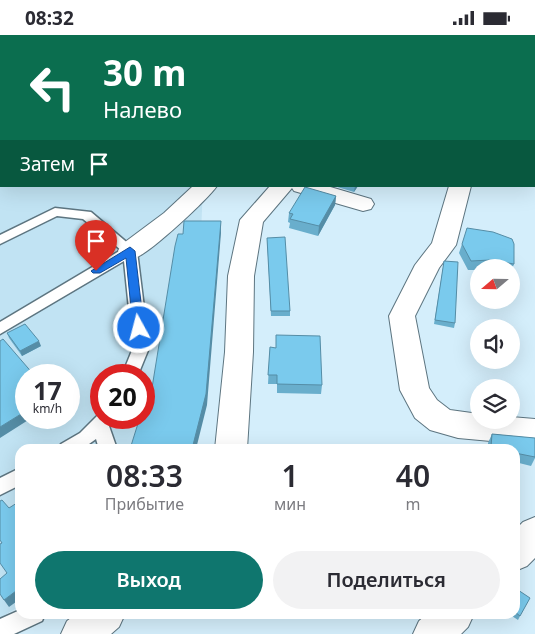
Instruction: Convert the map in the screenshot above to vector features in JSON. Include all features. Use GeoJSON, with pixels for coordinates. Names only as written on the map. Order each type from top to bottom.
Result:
{"type":"FeatureCollection","features":[{"type":"Feature","properties":{"kind":"street"},"geometry":{"type":"LineString","coordinates":[[130,251],[172,218],[205,187]]}},
{"type":"Feature","properties":{"kind":"street"},"geometry":{"type":"LineString","coordinates":[[231,444],[239,352],[241,276],[252,220],[281,187]]}},
{"type":"Feature","properties":{"kind":"street"},"geometry":{"type":"LineString","coordinates":[[305,187],[363,204]]}},
{"type":"Feature","properties":{"kind":"street"},"geometry":{"type":"LineString","coordinates":[[460,187],[444,245],[428,265],[402,316],[415,390],[426,409],[441,421],[458,425],[535,432]]}},
{"type":"Feature","properties":{"kind":"street"},"geometry":{"type":"LineString","coordinates":[[520,549],[535,533]]}},
{"type":"Feature","properties":{"kind":"street"},"geometry":{"type":"LineString","coordinates":[[80,634],[100,619]]}},
{"type":"Feature","properties":{"kind":"street"},"geometry":{"type":"LineString","coordinates":[[432,634],[450,619]]}},
{"type":"Feature","properties":{"kind":"lane"},"geometry":{"type":"LineString","coordinates":[[0,240],[55,212],[87,215],[130,251],[141,347],[134,364]]}},
{"type":"Feature","properties":{"kind":"lane"},"geometry":{"type":"LineString","coordinates":[[0,329],[130,251]]}},
{"type":"Feature","properties":{"kind":"lane"},"geometry":{"type":"LineString","coordinates":[[76,444],[96,429]]}},
{"type":"Feature","properties":{"kind":"lane"},"geometry":{"type":"LineString","coordinates":[[105,429],[107,444]]}},
{"type":"Feature","properties":{"kind":"lane"},"geometry":{"type":"LineString","coordinates":[[0,487],[15,479]]}},
{"type":"Feature","properties":{"kind":"lane"},"geometry":{"type":"LineString","coordinates":[[0,630],[24,619]]}},
{"type":"Feature","properties":{"kind":"shaded area"},"geometry":{"type":"Polygon","coordinates":[[[0,187],[203,187],[192,444],[15,444],[15,609],[0,618],[0,187]]]}},
{"type":"Feature","properties":{"kind":"building"},"geometry":{"type":"Polygon","coordinates":[[[305,187],[336,196],[319,226],[290,219],[293,214],[289,213],[305,187]]]}},
{"type":"Feature","properties":{"kind":"building"},"geometry":{"type":"Polygon","coordinates":[[[184,221],[221,221],[206,394],[193,444],[132,444],[136,429],[155,429],[155,369],[178,234],[183,234],[184,221]]]}},
{"type":"Feature","properties":{"kind":"building"},"geometry":{"type":"Polygon","coordinates":[[[467,228],[493,232],[512,239],[514,259],[470,259],[462,244],[467,228]]]}},
{"type":"Feature","properties":{"kind":"building"},"geometry":{"type":"Polygon","coordinates":[[[285,237],[290,311],[271,311],[267,238],[285,237]]]}},
{"type":"Feature","properties":{"kind":"building"},"geometry":{"type":"Polygon","coordinates":[[[444,261],[458,262],[455,323],[435,320],[444,261]]]}},
{"type":"Feature","properties":{"kind":"building"},"geometry":{"type":"Polygon","coordinates":[[[25,324],[39,341],[20,351],[7,333],[25,324]]]}},
{"type":"Feature","properties":{"kind":"building"},"geometry":{"type":"Polygon","coordinates":[[[276,335],[320,336],[322,385],[277,384],[277,375],[268,375],[270,347],[276,348],[276,335]]]}},
{"type":"Feature","properties":{"kind":"building"},"geometry":{"type":"Polygon","coordinates":[[[3,339],[25,364],[15,364],[15,418],[0,427],[0,341],[3,339]]]}},
{"type":"Feature","properties":{"kind":"building"},"geometry":{"type":"Polygon","coordinates":[[[492,434],[535,438],[535,457],[520,454],[520,444],[491,444],[492,434]]]}},
{"type":"Feature","properties":{"kind":"building"},"geometry":{"type":"Polygon","coordinates":[[[2,500],[9,508],[15,504],[15,592],[4,600],[0,594],[0,579],[7,573],[0,563],[0,544],[2,543],[0,540],[0,501],[2,500]]]}},
{"type":"Feature","properties":{"kind":"building"},"geometry":{"type":"Polygon","coordinates":[[[520,591],[530,598],[520,616],[520,591]]]}},
{"type":"Feature","properties":{"kind":"route"},"geometry":{"type":"LineString","coordinates":[[96,271],[130,251],[139,328]]}}]}
